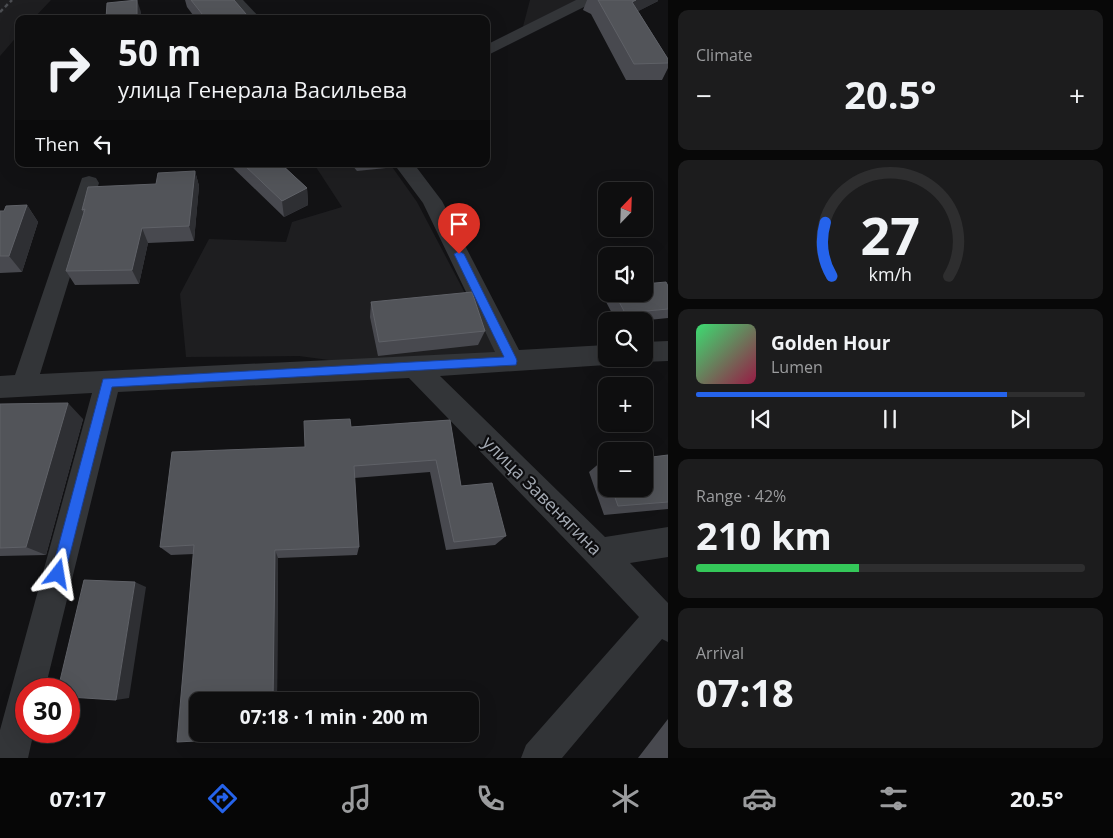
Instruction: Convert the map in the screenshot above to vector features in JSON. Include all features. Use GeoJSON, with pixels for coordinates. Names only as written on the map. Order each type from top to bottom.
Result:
{"type":"FeatureCollection","features":[{"type":"Feature","properties":{"kind":"street"},"geometry":{"type":"LineString","coordinates":[[235,0],[250,15]]}},
{"type":"Feature","properties":{"kind":"street"},"geometry":{"type":"LineString","coordinates":[[490,49],[586,0]]}},
{"type":"Feature","properties":{"kind":"street"},"geometry":{"type":"LineString","coordinates":[[406,167],[432,201],[512,361]]}},
{"type":"Feature","properties":{"kind":"street"},"geometry":{"type":"LineString","coordinates":[[89,183],[12,386],[414,368],[598,356]]}},
{"type":"Feature","properties":{"kind":"street"},"geometry":{"type":"LineString","coordinates":[[653,352],[668,351]]}},
{"type":"Feature","properties":{"kind":"street","name":"улица Завенягина"},"geometry":{"type":"LineString","coordinates":[[414,368],[600,553],[664,622]]}},
{"type":"Feature","properties":{"kind":"street"},"geometry":{"type":"LineString","coordinates":[[31,678],[108,382]]}},
{"type":"Feature","properties":{"kind":"street"},"geometry":{"type":"LineString","coordinates":[[600,553],[668,542]]}},
{"type":"Feature","properties":{"kind":"street"},"geometry":{"type":"LineString","coordinates":[[539,758],[664,622]]}},
{"type":"Feature","properties":{"kind":"street"},"geometry":{"type":"LineString","coordinates":[[10,758],[15,739]]}},
{"type":"Feature","properties":{"kind":"shaded area"},"geometry":{"type":"Polygon","coordinates":[[[0,0],[51,0],[37,15],[15,15],[15,39],[0,56],[0,0]]]}},
{"type":"Feature","properties":{"kind":"shaded area"},"geometry":{"type":"Polygon","coordinates":[[[530,0],[596,0],[520,38],[530,0]]]}},
{"type":"Feature","properties":{"kind":"shaded area"},"geometry":{"type":"Polygon","coordinates":[[[316,167],[392,167],[417,202],[498,356],[359,364],[299,356],[186,357],[180,294],[209,239],[286,242],[292,222],[342,207],[316,167]]]}},
{"type":"Feature","properties":{"kind":"building"},"geometry":{"type":"Polygon","coordinates":[[[137,0],[137,15],[106,15],[107,3],[137,0]]]}},
{"type":"Feature","properties":{"kind":"building"},"geometry":{"type":"Polygon","coordinates":[[[191,0],[234,0],[246,14],[242,15],[203,15],[191,0]]]}},
{"type":"Feature","properties":{"kind":"building"},"geometry":{"type":"Polygon","coordinates":[[[598,0],[636,0],[632,2],[668,59],[668,63],[634,64],[598,0]]]}},
{"type":"Feature","properties":{"kind":"building"},"geometry":{"type":"Polygon","coordinates":[[[246,167],[284,167],[307,188],[282,201],[246,167]]]}},
{"type":"Feature","properties":{"kind":"building"},"geometry":{"type":"Polygon","coordinates":[[[195,171],[189,226],[142,228],[132,270],[66,271],[85,209],[82,210],[88,187],[156,184],[158,173],[195,171]]]}},
{"type":"Feature","properties":{"kind":"building"},"geometry":{"type":"Polygon","coordinates":[[[27,205],[9,256],[0,256],[0,211],[4,211],[6,206],[27,205]]]}},
{"type":"Feature","properties":{"kind":"building"},"geometry":{"type":"Polygon","coordinates":[[[666,282],[668,286],[668,309],[624,312],[619,302],[653,302],[653,283],[666,282]]]}},
{"type":"Feature","properties":{"kind":"building"},"geometry":{"type":"Polygon","coordinates":[[[472,292],[485,331],[379,342],[371,302],[472,292]]]}},
{"type":"Feature","properties":{"kind":"building"},"geometry":{"type":"Polygon","coordinates":[[[68,403],[26,547],[0,548],[0,404],[68,403]]]}},
{"type":"Feature","properties":{"kind":"building"},"geometry":{"type":"Polygon","coordinates":[[[350,419],[351,427],[450,420],[461,486],[492,483],[506,536],[454,542],[436,460],[354,466],[359,547],[275,550],[273,692],[189,692],[189,741],[177,742],[194,545],[160,547],[172,452],[305,447],[304,421],[350,419]]]}},
{"type":"Feature","properties":{"kind":"building"},"geometry":{"type":"Polygon","coordinates":[[[668,455],[668,502],[618,506],[615,497],[653,497],[653,457],[668,455]]]}},
{"type":"Feature","properties":{"kind":"building"},"geometry":{"type":"Polygon","coordinates":[[[84,580],[135,582],[116,700],[80,698],[80,678],[61,678],[84,580]]]}},
{"type":"Feature","properties":{"kind":"railway"},"geometry":{"type":"LineString","coordinates":[[0,12],[12,0]]}},
{"type":"Feature","properties":{"kind":"route"},"geometry":{"type":"LineString","coordinates":[[58,574],[108,382],[414,368],[512,361],[459,254]]}}]}
